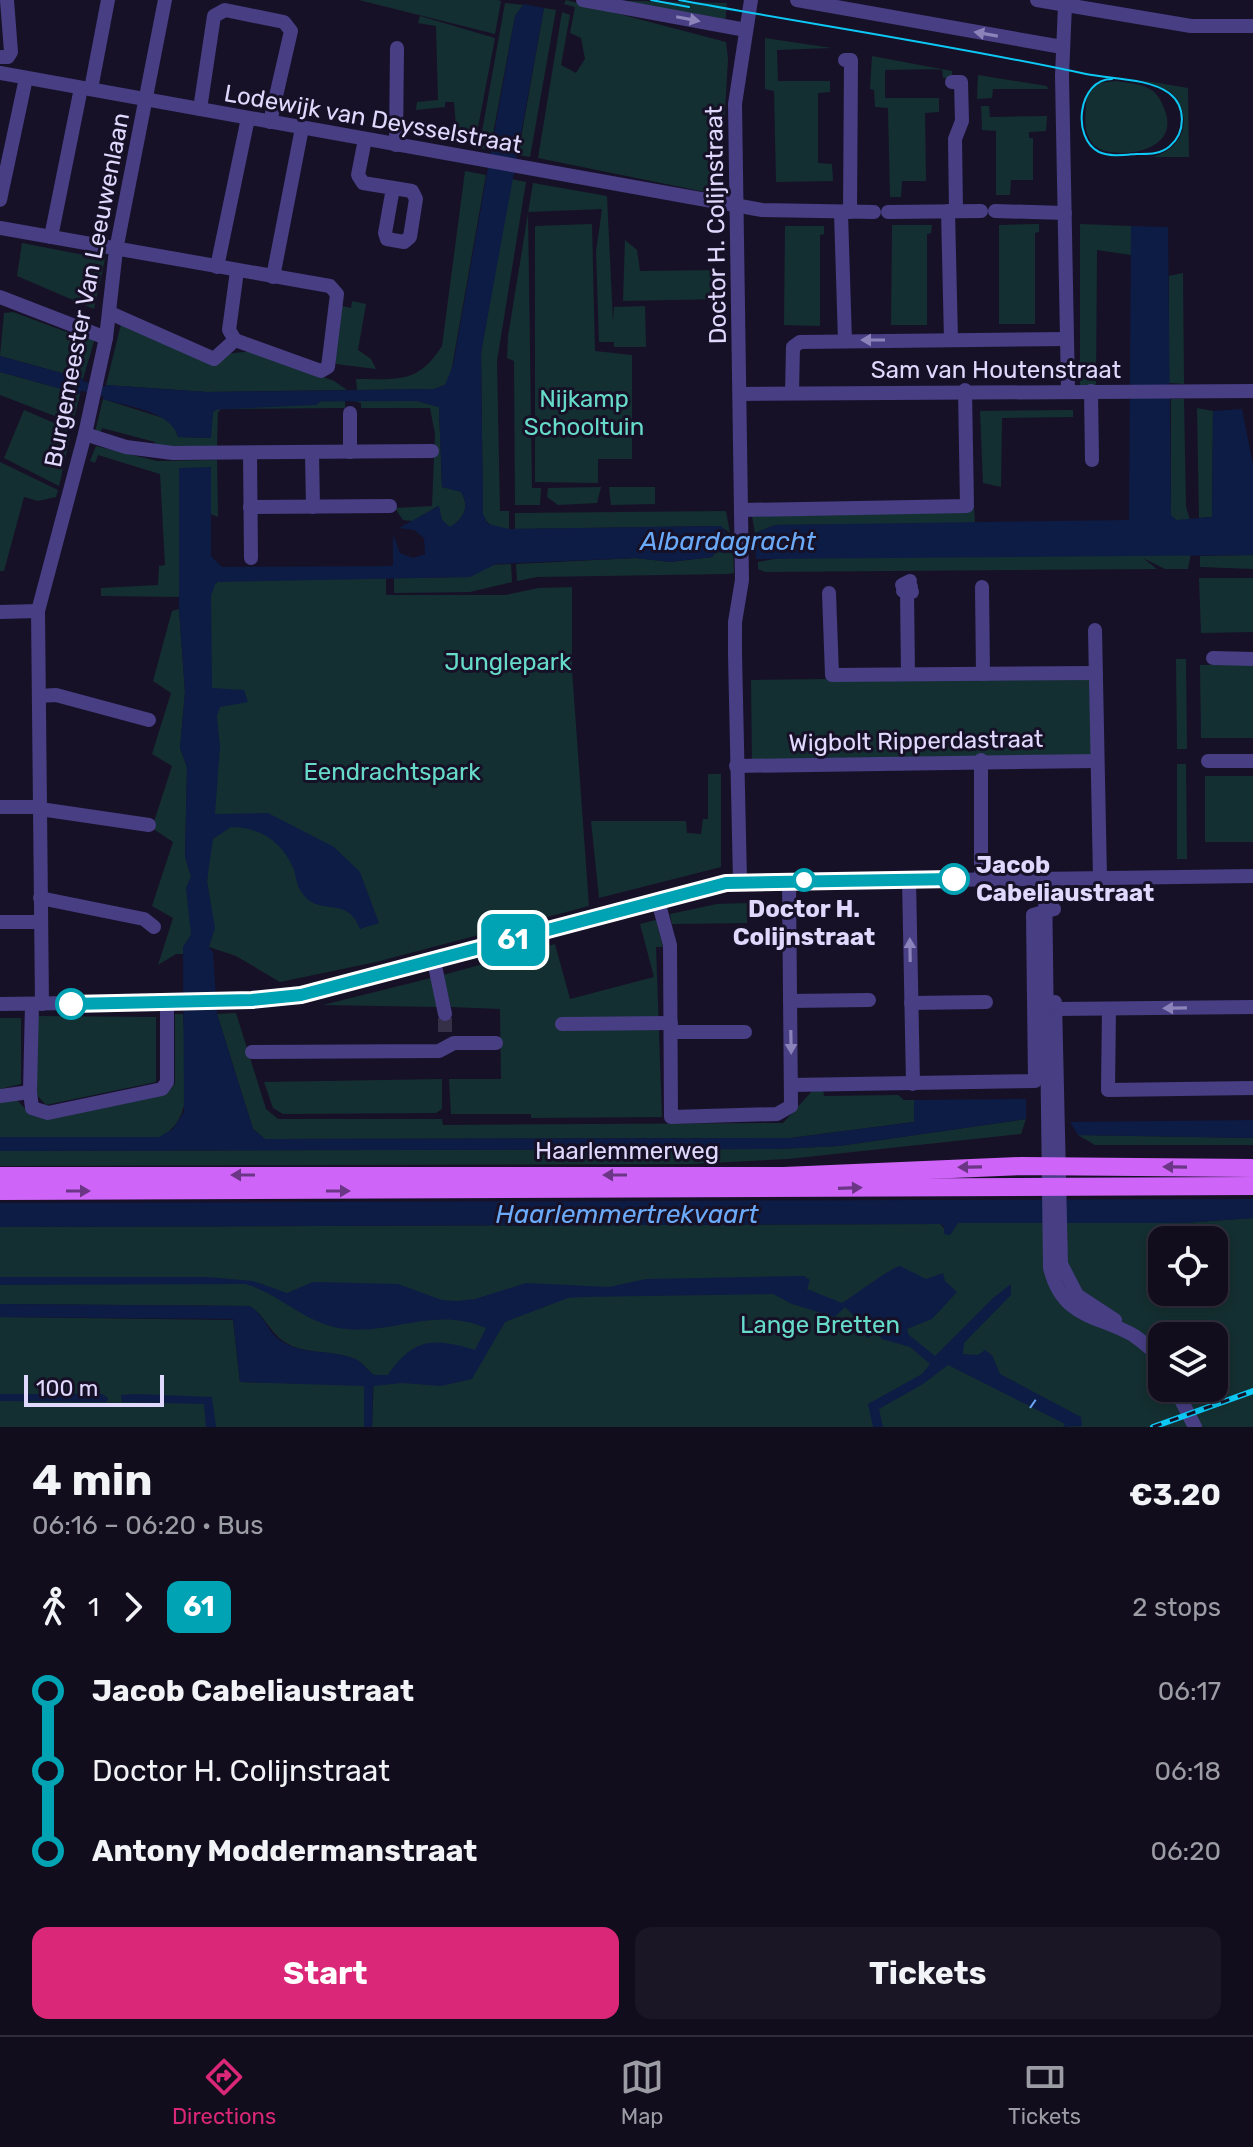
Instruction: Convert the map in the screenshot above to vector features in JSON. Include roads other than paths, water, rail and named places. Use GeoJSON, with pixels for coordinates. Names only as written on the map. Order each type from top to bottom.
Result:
{"type":"FeatureCollection","features":[{"type":"Feature","properties":{"kind":"main road","name":"Haarlemmerweg"},"geometry":{"type":"LineString","coordinates":[[0,1176],[784,1176],[924,1167],[1253,1168]]}},
{"type":"Feature","properties":{"kind":"main road","name":"Haarlemmerweg"},"geometry":{"type":"LineString","coordinates":[[0,1191],[1054,1191],[1253,1186]]}},
{"type":"Feature","properties":{"kind":"street"},"geometry":{"type":"LineString","coordinates":[[0,57],[10,55],[7,0]]}},
{"type":"Feature","properties":{"kind":"street"},"geometry":{"type":"LineString","coordinates":[[51,237],[108,0]]}},
{"type":"Feature","properties":{"kind":"street","name":"Burgemeester Van Leeuwenlaan"},"geometry":{"type":"LineString","coordinates":[[30,1092],[40,922],[38,611],[85,434],[106,338],[116,250],[165,0]]}},
{"type":"Feature","properties":{"kind":"street"},"geometry":{"type":"LineString","coordinates":[[583,0],[746,30]]}},
{"type":"Feature","properties":{"kind":"street"},"geometry":{"type":"LineString","coordinates":[[797,0],[1062,47]]}},
{"type":"Feature","properties":{"kind":"street"},"geometry":{"type":"LineString","coordinates":[[1037,0],[1191,26],[1251,26]]}},
{"type":"Feature","properties":{"kind":"street"},"geometry":{"type":"LineString","coordinates":[[1133,16],[1136,0]]}},
{"type":"Feature","properties":{"kind":"street","name":"Doctor H. Colijnstraat"},"geometry":{"type":"LineString","coordinates":[[740,881],[735,622],[742,570],[742,514],[736,89],[749,1]]}},
{"type":"Feature","properties":{"kind":"street"},"geometry":{"type":"LineString","coordinates":[[1065,5],[1062,47],[1068,390]]}},
{"type":"Feature","properties":{"kind":"street"},"geometry":{"type":"LineString","coordinates":[[200,109],[214,16],[225,10],[284,22],[291,31],[270,122]]}},
{"type":"Feature","properties":{"kind":"street"},"geometry":{"type":"LineString","coordinates":[[396,145],[397,48]]}},
{"type":"Feature","properties":{"kind":"street"},"geometry":{"type":"LineString","coordinates":[[845,60],[851,60],[845,341]]}},
{"type":"Feature","properties":{"kind":"street","name":"Lodewijk van Deysselstraat"},"geometry":{"type":"LineString","coordinates":[[0,73],[776,211],[1065,213]]}},
{"type":"Feature","properties":{"kind":"street"},"geometry":{"type":"LineString","coordinates":[[0,200],[26,78]]}},
{"type":"Feature","properties":{"kind":"street"},"geometry":{"type":"LineString","coordinates":[[951,340],[955,139],[962,121],[961,82],[952,82]]}},
{"type":"Feature","properties":{"kind":"street"},"geometry":{"type":"LineString","coordinates":[[217,267],[248,118]]}},
{"type":"Feature","properties":{"kind":"street"},"geometry":{"type":"LineString","coordinates":[[273,277],[302,128]]}},
{"type":"Feature","properties":{"kind":"street"},"geometry":{"type":"LineString","coordinates":[[365,139],[358,175],[363,183],[393,188]]}},
{"type":"Feature","properties":{"kind":"street"},"geometry":{"type":"LineString","coordinates":[[0,228],[330,286],[337,294],[328,367],[321,371],[235,340],[229,330],[237,271]]}},
{"type":"Feature","properties":{"kind":"street"},"geometry":{"type":"LineString","coordinates":[[0,297],[106,338]]}},
{"type":"Feature","properties":{"kind":"street"},"geometry":{"type":"LineString","coordinates":[[110,313],[214,359],[235,340]]}},
{"type":"Feature","properties":{"kind":"street"},"geometry":{"type":"LineString","coordinates":[[792,393],[795,343],[1067,339]]}},
{"type":"Feature","properties":{"kind":"street"},"geometry":{"type":"LineString","coordinates":[[742,514],[967,506],[965,390]]}},
{"type":"Feature","properties":{"kind":"street","name":"Sam van Houtenstraat"},"geometry":{"type":"LineString","coordinates":[[740,394],[965,390],[1253,391]]}},
{"type":"Feature","properties":{"kind":"street"},"geometry":{"type":"LineString","coordinates":[[1091,391],[1092,460]]}},
{"type":"Feature","properties":{"kind":"street"},"geometry":{"type":"LineString","coordinates":[[350,413],[350,452]]}},
{"type":"Feature","properties":{"kind":"street"},"geometry":{"type":"LineString","coordinates":[[85,434],[149,450],[250,453],[432,451]]}},
{"type":"Feature","properties":{"kind":"street"},"geometry":{"type":"LineString","coordinates":[[250,453],[251,558]]}},
{"type":"Feature","properties":{"kind":"street"},"geometry":{"type":"LineString","coordinates":[[312,453],[313,507]]}},
{"type":"Feature","properties":{"kind":"street"},"geometry":{"type":"LineString","coordinates":[[250,507],[390,506]]}},
{"type":"Feature","properties":{"kind":"street"},"geometry":{"type":"LineString","coordinates":[[908,674],[907,593],[912,592],[903,591],[911,587],[902,585],[910,581]]}},
{"type":"Feature","properties":{"kind":"street"},"geometry":{"type":"LineString","coordinates":[[982,587],[983,674]]}},
{"type":"Feature","properties":{"kind":"street"},"geometry":{"type":"LineString","coordinates":[[829,593],[832,675],[1096,673]]}},
{"type":"Feature","properties":{"kind":"street"},"geometry":{"type":"LineString","coordinates":[[0,612],[38,611]]}},
{"type":"Feature","properties":{"kind":"street"},"geometry":{"type":"LineString","coordinates":[[1095,630],[1100,878]]}},
{"type":"Feature","properties":{"kind":"street"},"geometry":{"type":"LineString","coordinates":[[1213,658],[1253,659]]}},
{"type":"Feature","properties":{"kind":"street"},"geometry":{"type":"LineString","coordinates":[[39,696],[56,695],[149,720]]}},
{"type":"Feature","properties":{"kind":"street"},"geometry":{"type":"LineString","coordinates":[[981,760],[981,878]]}},
{"type":"Feature","properties":{"kind":"street","name":"Wigbolt Ripperdastraat"},"geometry":{"type":"LineString","coordinates":[[736,766],[981,760],[1097,761]]}},
{"type":"Feature","properties":{"kind":"street"},"geometry":{"type":"LineString","coordinates":[[1208,761],[1253,761]]}},
{"type":"Feature","properties":{"kind":"street"},"geometry":{"type":"LineString","coordinates":[[0,807],[40,808],[149,825]]}},
{"type":"Feature","properties":{"kind":"street"},"geometry":{"type":"LineString","coordinates":[[0,1004],[225,1001],[301,995],[740,881],[1253,876]]}},
{"type":"Feature","properties":{"kind":"street"},"geometry":{"type":"LineString","coordinates":[[1050,878],[1054,1166]]}},
{"type":"Feature","properties":{"kind":"street"},"geometry":{"type":"LineString","coordinates":[[909,879],[913,1084]]}},
{"type":"Feature","properties":{"kind":"street"},"geometry":{"type":"LineString","coordinates":[[658,901],[670,945],[671,1117],[777,1114],[791,1106],[789,880]]}},
{"type":"Feature","properties":{"kind":"street"},"geometry":{"type":"LineString","coordinates":[[40,898],[144,919],[154,927]]}},
{"type":"Feature","properties":{"kind":"street"},"geometry":{"type":"LineString","coordinates":[[1050,909],[1056,1009],[1054,1234],[1063,1270],[1077,1295],[1099,1313],[1148,1338]]}},
{"type":"Feature","properties":{"kind":"street"},"geometry":{"type":"LineString","coordinates":[[791,1085],[1035,1081],[1033,915],[1050,909]]}},
{"type":"Feature","properties":{"kind":"street"},"geometry":{"type":"LineString","coordinates":[[0,922],[40,922]]}},
{"type":"Feature","properties":{"kind":"street"},"geometry":{"type":"LineString","coordinates":[[434,961],[445,1014]]}},
{"type":"Feature","properties":{"kind":"street"},"geometry":{"type":"LineString","coordinates":[[790,1001],[869,1000]]}},
{"type":"Feature","properties":{"kind":"street"},"geometry":{"type":"LineString","coordinates":[[0,1096],[30,1092],[32,1108],[48,1113],[157,1091],[167,1082],[171,1001]]}},
{"type":"Feature","properties":{"kind":"street"},"geometry":{"type":"LineString","coordinates":[[911,1003],[986,1002]]}},
{"type":"Feature","properties":{"kind":"street"},"geometry":{"type":"LineString","coordinates":[[1056,1009],[1253,1007]]}},
{"type":"Feature","properties":{"kind":"street"},"geometry":{"type":"LineString","coordinates":[[1109,1009],[1108,1090],[1253,1088]]}},
{"type":"Feature","properties":{"kind":"street"},"geometry":{"type":"LineString","coordinates":[[562,1024],[745,1032]]}},
{"type":"Feature","properties":{"kind":"street"},"geometry":{"type":"LineString","coordinates":[[445,1032],[445,1048]]}},
{"type":"Feature","properties":{"kind":"street"},"geometry":{"type":"LineString","coordinates":[[252,1052],[445,1048],[454,1043],[496,1043]]}},
{"type":"Feature","properties":{"kind":"street"},"geometry":{"type":"LineString","coordinates":[[1182,1402],[1195,1427]]}},
{"type":"Feature","properties":{"kind":"water","name":"Albardagracht"},"geometry":{"type":"Polygon","coordinates":[[[524,4],[544,8],[481,353],[483,514],[488,524],[509,529],[721,526],[726,533],[754,539],[755,533],[775,525],[1129,520],[1131,226],[1168,227],[1171,515],[1176,520],[1212,517],[1213,411],[1242,409],[1253,465],[1253,555],[756,559],[755,547],[726,547],[712,557],[670,562],[636,558],[496,564],[470,577],[216,582],[211,596],[212,688],[244,690],[248,702],[220,707],[217,716],[220,747],[215,814],[268,813],[334,847],[360,872],[379,923],[360,929],[348,912],[309,900],[300,891],[284,851],[261,833],[231,827],[213,839],[207,881],[215,928],[209,947],[213,953],[217,1014],[253,1129],[265,1139],[790,1138],[914,1122],[914,1100],[1026,1099],[1026,1119],[839,1146],[777,1149],[0,1151],[0,1137],[159,1137],[173,1129],[184,1112],[183,947],[191,935],[186,888],[191,876],[185,857],[187,767],[180,748],[185,692],[179,609],[179,468],[211,467],[211,556],[222,567],[393,566],[393,534],[400,553],[413,558],[425,554],[424,538],[414,530],[399,528],[439,506],[442,520],[450,527],[459,520],[465,508],[461,492],[442,487],[439,407],[417,401],[226,402],[213,412],[211,438],[178,437],[174,428],[157,415],[103,399],[106,385],[207,392],[434,389],[445,385],[453,365],[515,16],[524,4]]]}},
{"type":"Feature","properties":{"kind":"water"},"geometry":{"type":"Polygon","coordinates":[[[0,356],[83,379],[80,394],[0,372],[0,356]]]}},
{"type":"Feature","properties":{"kind":"water"},"geometry":{"type":"Polygon","coordinates":[[[1253,1120],[1253,1138],[1078,1135],[1070,1122],[1253,1120]]]}},
{"type":"Feature","properties":{"kind":"water","name":"Haarlemmertrekvaart"},"geometry":{"type":"Polygon","coordinates":[[[1253,1199],[1253,1218],[1182,1223],[958,1223],[950,1235],[944,1234],[944,1226],[940,1224],[0,1227],[0,1203],[1253,1199]]]}},
{"type":"Feature","properties":{"kind":"water"},"geometry":{"type":"Polygon","coordinates":[[[900,1266],[926,1279],[943,1273],[945,1281],[957,1292],[932,1319],[907,1329],[909,1335],[935,1356],[1011,1284],[1011,1295],[964,1343],[963,1354],[978,1355],[985,1350],[992,1355],[1000,1374],[1081,1417],[1082,1426],[1063,1427],[1065,1424],[948,1365],[923,1384],[879,1409],[883,1427],[873,1427],[868,1404],[922,1374],[930,1364],[910,1347],[882,1339],[874,1330],[868,1338],[858,1329],[860,1322],[845,1307],[835,1317],[792,1304],[773,1294],[568,1298],[505,1322],[472,1379],[441,1386],[402,1383],[373,1386],[372,1427],[364,1427],[364,1386],[240,1382],[233,1319],[0,1317],[0,1304],[249,1306],[286,1344],[345,1356],[358,1360],[374,1375],[388,1375],[407,1353],[426,1344],[448,1344],[475,1350],[486,1328],[447,1319],[373,1329],[334,1327],[245,1284],[0,1285],[0,1277],[207,1277],[253,1281],[287,1293],[313,1282],[398,1284],[442,1300],[457,1301],[475,1299],[526,1283],[609,1287],[646,1279],[804,1276],[810,1280],[807,1289],[842,1303],[900,1266]]]}},
{"type":"Feature","properties":{"kind":"water"},"geometry":{"type":"Polygon","coordinates":[[[0,1394],[102,1394],[108,1398],[107,1402],[0,1401],[0,1394]]]}},
{"type":"Feature","properties":{"kind":"water"},"geometry":{"type":"Polygon","coordinates":[[[121,1395],[212,1397],[216,1427],[206,1427],[204,1404],[122,1402],[121,1395]]]}},
{"type":"Feature","properties":{"kind":"waterway"},"geometry":{"type":"LineString","coordinates":[[69,383],[116,394]]}},
{"type":"Feature","properties":{"kind":"waterway"},"geometry":{"type":"LineString","coordinates":[[207,405],[315,400]]}},
{"type":"Feature","properties":{"kind":"tunnel"},"geometry":{"type":"LineString","coordinates":[[445,1014],[445,1032]]}},
{"type":"Feature","properties":{"kind":"tram line"},"geometry":{"type":"LineString","coordinates":[[651,0],[689,7]]}},
{"type":"Feature","properties":{"kind":"tram line"},"geometry":{"type":"LineString","coordinates":[[679,0],[1151,84],[1169,93],[1179,105],[1181,127],[1170,146],[1154,153],[1108,155],[1090,145],[1084,135],[1082,110],[1092,88],[1112,79]]}},
{"type":"Feature","properties":{"kind":"railway"},"geometry":{"type":"LineString","coordinates":[[1153,1427],[1253,1391]]}},
{"type":"Feature","properties":{"kind":"place","name":"Jacob Cabeliaustraat"},"geometry":{"type":"Point","coordinates":[954,879]}},
{"type":"Feature","properties":{"kind":"place","name":"Doctor H. Colijnstraat"},"geometry":{"type":"Point","coordinates":[804,880]}},
{"type":"Feature","properties":{"kind":"park label","name":"Nijkamp Schooltuin"},"geometry":{"type":"Point","coordinates":[584,413]}},
{"type":"Feature","properties":{"kind":"park label","name":"Junglepark"},"geometry":{"type":"Point","coordinates":[508,662]}},
{"type":"Feature","properties":{"kind":"park label","name":"Eendrachtspark"},"geometry":{"type":"Point","coordinates":[392,772]}},
{"type":"Feature","properties":{"kind":"park label","name":"Lange Bretten"},"geometry":{"type":"Point","coordinates":[820,1325]}}]}
